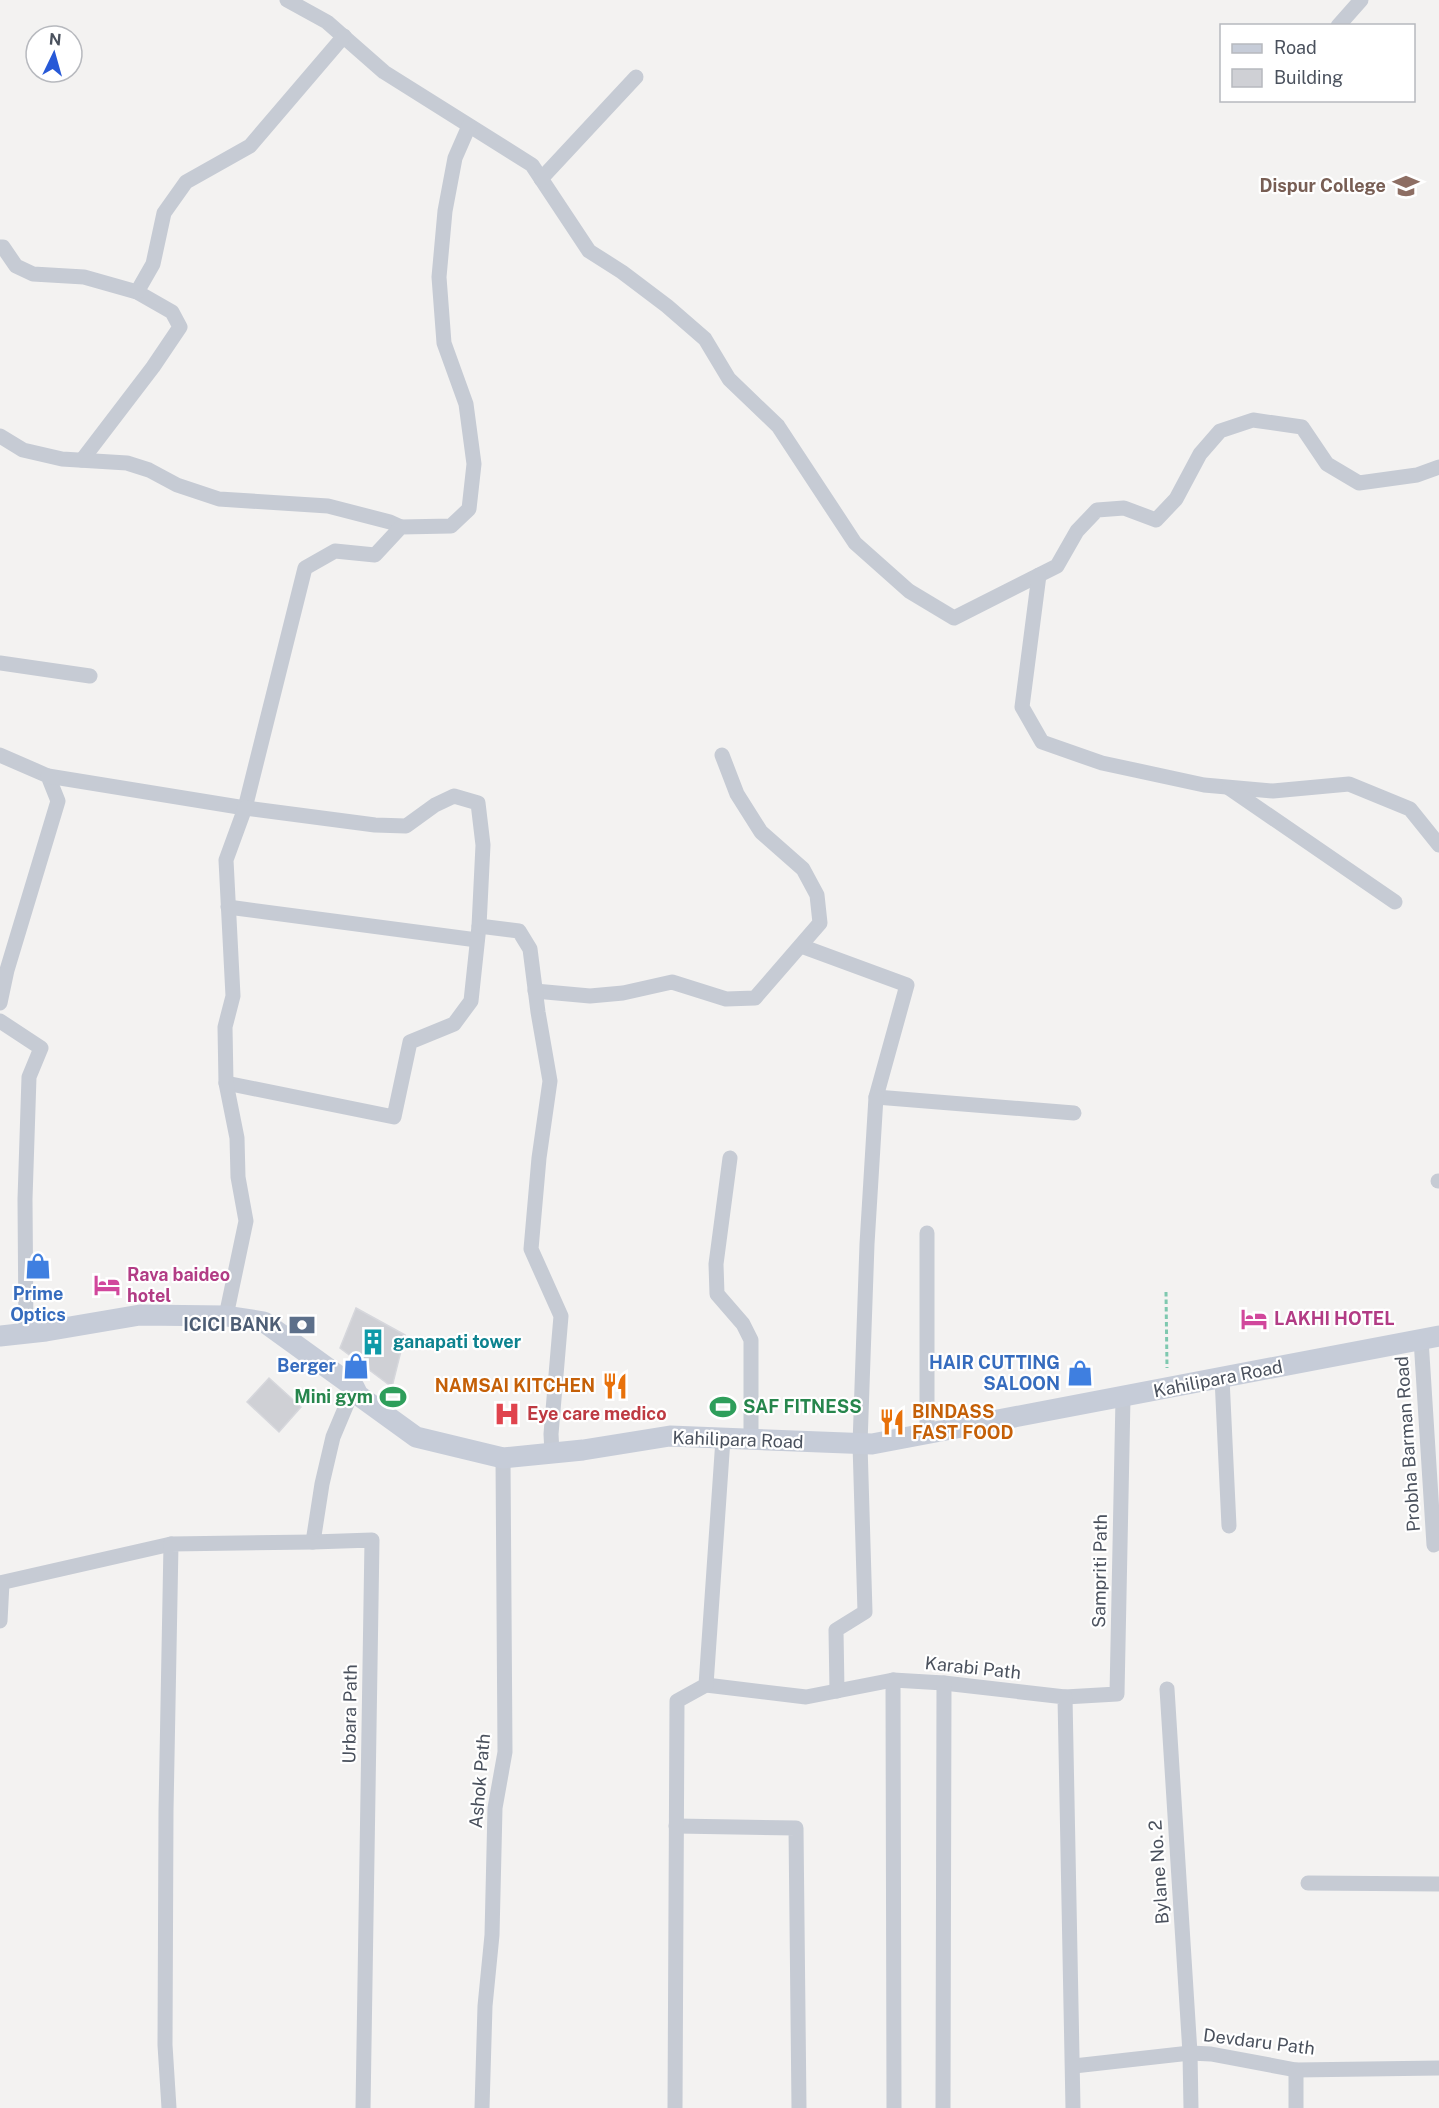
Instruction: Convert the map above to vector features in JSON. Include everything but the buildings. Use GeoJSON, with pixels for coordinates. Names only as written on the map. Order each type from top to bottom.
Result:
{"type":"FeatureCollection","features":[{"type":"Feature","properties":{"kind":"main road","name":"Kahilipara Road"},"geometry":{"type":"LineString","coordinates":[[0,1336],[141,1315],[226,1316],[264,1322],[354,1387],[358,1395],[416,1437],[503,1458],[583,1450],[670,1436],[872,1444],[1430,1338]]}},
{"type":"Feature","properties":{"kind":"street"},"geometry":{"type":"LineString","coordinates":[[287,0],[327,22],[384,72],[532,165],[589,251],[668,306],[705,339],[729,379],[778,426],[855,543],[909,591],[954,618],[1057,566],[1077,531],[1097,510],[1124,508],[1156,520],[1176,499],[1200,454],[1220,431],[1253,420],[1302,427],[1327,464],[1359,483],[1417,475],[1439,468]]}},
{"type":"Feature","properties":{"kind":"street"},"geometry":{"type":"LineString","coordinates":[[1340,24],[1361,0]]}},
{"type":"Feature","properties":{"kind":"street"},"geometry":{"type":"LineString","coordinates":[[136,292],[153,264],[164,213],[186,182],[250,146],[344,36]]}},
{"type":"Feature","properties":{"kind":"street"},"geometry":{"type":"LineString","coordinates":[[542,179],[636,77]]}},
{"type":"Feature","properties":{"kind":"street"},"geometry":{"type":"LineString","coordinates":[[0,436],[23,450],[62,459],[128,463],[149,470],[177,485],[219,499],[328,506],[401,527],[451,526],[469,509],[474,464],[466,404],[444,343],[439,276],[445,211],[455,158],[469,126]]}},
{"type":"Feature","properties":{"kind":"street"},"geometry":{"type":"LineString","coordinates":[[0,247],[3,247],[16,266],[33,274],[84,277],[136,292],[172,312],[180,327],[153,367],[82,460]]}},
{"type":"Feature","properties":{"kind":"street"},"geometry":{"type":"LineString","coordinates":[[226,1316],[246,1221],[238,1177],[237,1138],[226,1083],[225,1027],[233,996],[226,860],[244,808],[305,568],[335,551],[375,555],[401,527]]}},
{"type":"Feature","properties":{"kind":"street"},"geometry":{"type":"LineString","coordinates":[[1039,575],[1022,708],[1042,742],[1102,763],[1204,785],[1273,791],[1349,784],[1410,809],[1439,845]]}},
{"type":"Feature","properties":{"kind":"street"},"geometry":{"type":"LineString","coordinates":[[0,663],[90,676]]}},
{"type":"Feature","properties":{"kind":"street"},"geometry":{"type":"LineString","coordinates":[[0,755],[48,776],[244,808],[375,825],[406,826],[435,805],[454,796],[478,803],[483,845],[478,933],[471,1000],[454,1024],[410,1042],[394,1117],[226,1083]]}},
{"type":"Feature","properties":{"kind":"street"},"geometry":{"type":"LineString","coordinates":[[535,992],[590,996],[622,993],[672,982],[726,999],[755,998],[820,923],[817,895],[803,869],[760,832],[736,794],[722,755]]}},
{"type":"Feature","properties":{"kind":"street"},"geometry":{"type":"LineString","coordinates":[[0,1003],[7,970],[58,801],[48,776]]}},
{"type":"Feature","properties":{"kind":"street"},"geometry":{"type":"LineString","coordinates":[[1228,787],[1395,902]]}},
{"type":"Feature","properties":{"kind":"street"},"geometry":{"type":"LineString","coordinates":[[228,907],[478,933],[519,931],[530,949],[550,1081],[538,1158],[531,1249],[561,1316],[551,1434],[552,1453]]}},
{"type":"Feature","properties":{"kind":"street"},"geometry":{"type":"LineString","coordinates":[[801,946],[907,985],[876,1097],[867,1244],[860,1444],[865,1612],[836,1630],[837,1691]]}},
{"type":"Feature","properties":{"kind":"street"},"geometry":{"type":"LineString","coordinates":[[0,1021],[41,1048],[29,1077],[25,1198],[26,1333]]}},
{"type":"Feature","properties":{"kind":"street"},"geometry":{"type":"LineString","coordinates":[[876,1097],[1074,1113]]}},
{"type":"Feature","properties":{"kind":"street"},"geometry":{"type":"LineString","coordinates":[[730,1158],[716,1264],[717,1294],[743,1324],[751,1340],[751,1440]]}},
{"type":"Feature","properties":{"kind":"street"},"geometry":{"type":"LineString","coordinates":[[927,1233],[927,1434]]}},
{"type":"Feature","properties":{"kind":"street","name":"Probha Barman Road"},"geometry":{"type":"LineString","coordinates":[[1430,1338],[1434,1545]]}},
{"type":"Feature","properties":{"kind":"street"},"geometry":{"type":"LineString","coordinates":[[1222,1378],[1228,1526]]}},
{"type":"Feature","properties":{"kind":"street"},"geometry":{"type":"LineString","coordinates":[[0,1621],[1,1583],[171,1544],[313,1542],[322,1484],[333,1437],[354,1387]]}},
{"type":"Feature","properties":{"kind":"street","name":"Sampriti Path"},"geometry":{"type":"LineString","coordinates":[[1065,1697],[1117,1694],[1123,1398]]}},
{"type":"Feature","properties":{"kind":"street"},"geometry":{"type":"LineString","coordinates":[[675,2108],[677,1701],[706,1685],[723,1439]]}},
{"type":"Feature","properties":{"kind":"street","name":"Ashok Path"},"geometry":{"type":"LineString","coordinates":[[482,2108],[485,2006],[492,1935],[495,1808],[505,1752],[503,1458]]}},
{"type":"Feature","properties":{"kind":"street","name":"Urbara Path"},"geometry":{"type":"LineString","coordinates":[[313,1542],[372,1540],[363,2108]]}},
{"type":"Feature","properties":{"kind":"street"},"geometry":{"type":"LineString","coordinates":[[169,2108],[165,2045],[171,1544]]}},
{"type":"Feature","properties":{"kind":"street"},"geometry":{"type":"LineString","coordinates":[[893,1680],[894,2108]]}},
{"type":"Feature","properties":{"kind":"street","name":"Karabi Path"},"geometry":{"type":"LineString","coordinates":[[706,1685],[806,1697],[893,1680],[944,1683],[1065,1697]]}},
{"type":"Feature","properties":{"kind":"street"},"geometry":{"type":"LineString","coordinates":[[943,2108],[944,1683]]}},
{"type":"Feature","properties":{"kind":"street","name":"Bylane No. 2"},"geometry":{"type":"LineString","coordinates":[[1167,1689],[1190,2053],[1191,2108]]}},
{"type":"Feature","properties":{"kind":"street"},"geometry":{"type":"LineString","coordinates":[[1065,1697],[1074,2066],[1073,2108]]}},
{"type":"Feature","properties":{"kind":"street"},"geometry":{"type":"LineString","coordinates":[[676,1826],[796,1828],[799,2108]]}},
{"type":"Feature","properties":{"kind":"street"},"geometry":{"type":"LineString","coordinates":[[1308,1883],[1439,1884]]}},
{"type":"Feature","properties":{"kind":"street","name":"Devdaru Path"},"geometry":{"type":"LineString","coordinates":[[1074,2066],[1190,2053],[1211,2054],[1296,2070],[1439,2068]]}},
{"type":"Feature","properties":{"kind":"street"},"geometry":{"type":"LineString","coordinates":[[1296,2070],[1296,2108]]}},
{"type":"Feature","properties":{"kind":"path"},"geometry":{"type":"LineString","coordinates":[[1166,1293],[1167,1368]]}},
{"type":"Feature","properties":{"kind":"place","name":"Dispur College"},"geometry":{"type":"Point","coordinates":[1406,186]}},
{"type":"Feature","properties":{"kind":"place","name":"Prime Optics"},"geometry":{"type":"Point","coordinates":[38,1266]}},
{"type":"Feature","properties":{"kind":"place","name":"Rava baideo hotel"},"geometry":{"type":"Point","coordinates":[107,1285]}},
{"type":"Feature","properties":{"kind":"place","name":"LAKHI HOTEL"},"geometry":{"type":"Point","coordinates":[1254,1319]}},
{"type":"Feature","properties":{"kind":"place","name":"ICICI BANK"},"geometry":{"type":"Point","coordinates":[302,1325]}},
{"type":"Feature","properties":{"kind":"place","name":"ganapati tower"},"geometry":{"type":"Point","coordinates":[373,1342]}},
{"type":"Feature","properties":{"kind":"place","name":"Berger"},"geometry":{"type":"Point","coordinates":[356,1366]}},
{"type":"Feature","properties":{"kind":"place","name":"HAIR CUTTING SALOON"},"geometry":{"type":"Point","coordinates":[1080,1373]}},
{"type":"Feature","properties":{"kind":"place","name":"NAMSAI KITCHEN"},"geometry":{"type":"Point","coordinates":[615,1386]}},
{"type":"Feature","properties":{"kind":"place","name":"Mini gym"},"geometry":{"type":"Point","coordinates":[393,1397]}},
{"type":"Feature","properties":{"kind":"place","name":"SAF FITNESS"},"geometry":{"type":"Point","coordinates":[723,1407]}},
{"type":"Feature","properties":{"kind":"place","name":"Eye care medico"},"geometry":{"type":"Point","coordinates":[507,1414]}},
{"type":"Feature","properties":{"kind":"place","name":"BINDASS FAST FOOD"},"geometry":{"type":"Point","coordinates":[892,1422]}}]}
